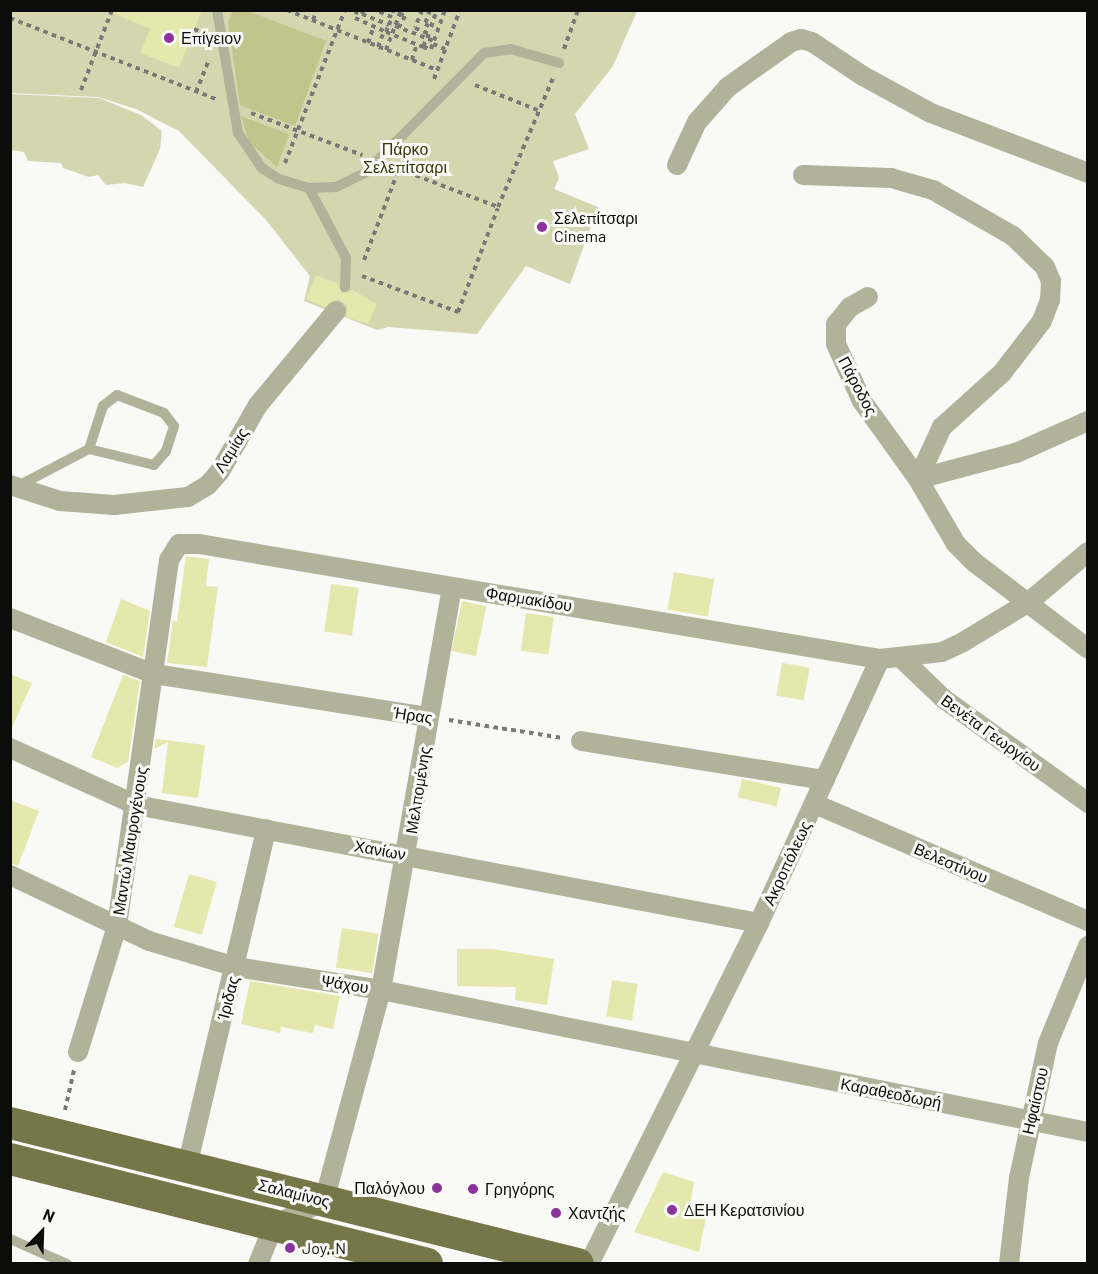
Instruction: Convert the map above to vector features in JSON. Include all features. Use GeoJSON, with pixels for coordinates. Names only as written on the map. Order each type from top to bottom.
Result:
{"type":"FeatureCollection","features":[{"type":"Feature","properties":{"kind":"main road","name":"Σαλαμίνος"},"geometry":{"type":"LineString","coordinates":[[10,1124],[578,1263]]}},
{"type":"Feature","properties":{"kind":"main road"},"geometry":{"type":"LineString","coordinates":[[10,1159],[427,1263]]}},
{"type":"Feature","properties":{"kind":"street"},"geometry":{"type":"LineString","coordinates":[[677,165],[697,122],[728,87],[791,42],[801,39],[812,42],[863,76],[931,113],[1088,173]]}},
{"type":"Feature","properties":{"kind":"street"},"geometry":{"type":"LineString","coordinates":[[804,175],[891,178],[933,190],[1013,236],[1046,267],[1051,280],[1050,300],[1031,337],[1002,374],[942,427],[918,479]]}},
{"type":"Feature","properties":{"kind":"street","name":"Πάροδος"},"geometry":{"type":"LineString","coordinates":[[868,297],[841,315],[836,324],[836,344],[862,401],[918,479],[957,544],[974,562],[1088,649]]}},
{"type":"Feature","properties":{"kind":"street","name":"Λαμίας"},"geometry":{"type":"LineString","coordinates":[[13,486],[60,501],[114,505],[188,497],[208,485],[220,471],[258,405],[336,311]]}},
{"type":"Feature","properties":{"kind":"street"},"geometry":{"type":"LineString","coordinates":[[918,479],[1016,453],[1088,421]]}},
{"type":"Feature","properties":{"kind":"street","name":"Φαρμακίδου"},"geometry":{"type":"LineString","coordinates":[[179,543],[199,544],[880,659]]}},
{"type":"Feature","properties":{"kind":"street","name":"Μαντώ Μαυρογένους"},"geometry":{"type":"LineString","coordinates":[[78,1052],[117,926],[136,806],[169,560],[179,543]]}},
{"type":"Feature","properties":{"kind":"street"},"geometry":{"type":"LineString","coordinates":[[880,659],[942,652],[1029,602],[1081,559]]}},
{"type":"Feature","properties":{"kind":"street","name":"Μελπομένης"},"geometry":{"type":"LineString","coordinates":[[324,1201],[381,990],[407,855],[452,586]]}},
{"type":"Feature","properties":{"kind":"street","name":"Ήρας"},"geometry":{"type":"LineString","coordinates":[[10,618],[154,674],[429,717]]}},
{"type":"Feature","properties":{"kind":"street","name":"Βενέτα Γεωργίου"},"geometry":{"type":"LineString","coordinates":[[900,657],[944,699],[1088,803]]}},
{"type":"Feature","properties":{"kind":"street","name":"Ακροπόλεως"},"geometry":{"type":"LineString","coordinates":[[589,1263],[759,923],[880,659]]}},
{"type":"Feature","properties":{"kind":"street"},"geometry":{"type":"LineString","coordinates":[[581,741],[825,780]]}},
{"type":"Feature","properties":{"kind":"street","name":"Χανίων"},"geometry":{"type":"LineString","coordinates":[[10,748],[136,806],[407,855],[759,923]]}},
{"type":"Feature","properties":{"kind":"street","name":"Βελεστίνου"},"geometry":{"type":"LineString","coordinates":[[815,804],[1088,921]]}},
{"type":"Feature","properties":{"kind":"street","name":"Ίριδας"},"geometry":{"type":"LineString","coordinates":[[187,1167],[236,967],[266,829]]}},
{"type":"Feature","properties":{"kind":"street","name":"Ψάχου"},"geometry":{"type":"LineString","coordinates":[[10,875],[117,926],[236,967],[381,990],[693,1055]]}},
{"type":"Feature","properties":{"kind":"street","name":"Ηφαίστου"},"geometry":{"type":"LineString","coordinates":[[1009,1263],[1030,1120],[1048,1043],[1088,946]]}},
{"type":"Feature","properties":{"kind":"street","name":"Καραθεοδωρή"},"geometry":{"type":"LineString","coordinates":[[693,1055],[1088,1132]]}},
{"type":"Feature","properties":{"kind":"street"},"geometry":{"type":"LineString","coordinates":[[258,1263],[274,1225],[324,1201]]}},
{"type":"Feature","properties":{"kind":"lane"},"geometry":{"type":"LineString","coordinates":[[217,10],[231,105],[249,153],[279,179],[309,188],[336,187],[352,181],[377,161],[456,78],[484,53],[511,49],[558,63]]}},
{"type":"Feature","properties":{"kind":"lane"},"geometry":{"type":"LineString","coordinates":[[309,188],[340,242],[347,269],[345,287]]}},
{"type":"Feature","properties":{"kind":"lane"},"geometry":{"type":"LineString","coordinates":[[13,486],[90,449],[154,465],[166,451],[174,426],[164,414],[117,396],[103,406],[90,449]]}},
{"type":"Feature","properties":{"kind":"lane"},"geometry":{"type":"LineString","coordinates":[[10,1239],[66,1263]]}},
{"type":"Feature","properties":{"kind":"path"},"geometry":{"type":"LineString","coordinates":[[81,90],[112,10]]}},
{"type":"Feature","properties":{"kind":"path"},"geometry":{"type":"LineString","coordinates":[[287,10],[541,111]]}},
{"type":"Feature","properties":{"kind":"path"},"geometry":{"type":"LineString","coordinates":[[313,20],[317,10]]}},
{"type":"Feature","properties":{"kind":"path"},"geometry":{"type":"LineString","coordinates":[[355,18],[357,10]]}},
{"type":"Feature","properties":{"kind":"path"},"geometry":{"type":"LineString","coordinates":[[363,10],[362,14],[389,24],[429,32]]}},
{"type":"Feature","properties":{"kind":"path"},"geometry":{"type":"LineString","coordinates":[[375,10],[392,17],[378,46]]}},
{"type":"Feature","properties":{"kind":"path"},"geometry":{"type":"LineString","coordinates":[[386,50],[397,26],[400,12],[391,10]]}},
{"type":"Feature","properties":{"kind":"path"},"geometry":{"type":"LineString","coordinates":[[422,10],[415,28],[437,34]]}},
{"type":"Feature","properties":{"kind":"path"},"geometry":{"type":"LineString","coordinates":[[430,10],[425,24],[434,42],[445,49]]}},
{"type":"Feature","properties":{"kind":"path"},"geometry":{"type":"LineString","coordinates":[[423,46],[437,10]]}},
{"type":"Feature","properties":{"kind":"path"},"geometry":{"type":"LineString","coordinates":[[279,179],[345,12],[385,32],[431,50],[446,10]]}},
{"type":"Feature","properties":{"kind":"path"},"geometry":{"type":"LineString","coordinates":[[358,274],[460,10]]}},
{"type":"Feature","properties":{"kind":"path"},"geometry":{"type":"LineString","coordinates":[[347,269],[458,312],[498,207],[541,111],[578,10]]}},
{"type":"Feature","properties":{"kind":"path"},"geometry":{"type":"LineString","coordinates":[[435,16],[442,19]]}},
{"type":"Feature","properties":{"kind":"path"},"geometry":{"type":"LineString","coordinates":[[10,18],[498,207]]}},
{"type":"Feature","properties":{"kind":"path"},"geometry":{"type":"LineString","coordinates":[[368,43],[374,26]]}},
{"type":"Feature","properties":{"kind":"path"},"geometry":{"type":"LineString","coordinates":[[412,60],[417,44]]}},
{"type":"Feature","properties":{"kind":"path","name":"Ήρας"},"geometry":{"type":"LineString","coordinates":[[429,717],[581,741]]}},
{"type":"Feature","properties":{"kind":"path"},"geometry":{"type":"LineString","coordinates":[[60,1136],[78,1052]]}},
{"type":"Feature","properties":{"kind":"green space","name":"Πάρκο Σελεπίτσαρι"},"geometry":{"type":"Polygon","coordinates":[[[11,11],[637,11],[613,66],[575,114],[589,149],[553,161],[559,178],[554,189],[598,207],[570,284],[526,266],[477,334],[388,327],[377,330],[304,301],[310,276],[266,220],[179,131],[136,109],[98,97],[11,93],[11,11]]]}},
{"type":"Feature","properties":{"kind":"green space"},"geometry":{"type":"Polygon","coordinates":[[[11,94],[99,98],[141,115],[162,131],[160,149],[143,187],[125,183],[106,185],[98,175],[89,177],[63,168],[61,163],[28,161],[24,152],[11,150],[11,94]]]}},
{"type":"Feature","properties":{"kind":"shaded area"},"geometry":{"type":"Polygon","coordinates":[[[233,11],[248,11],[326,41],[295,126],[240,105],[228,22],[233,11]]]}},
{"type":"Feature","properties":{"kind":"shaded area"},"geometry":{"type":"Polygon","coordinates":[[[241,116],[289,134],[277,167],[249,142],[241,116]]]}},
{"type":"Feature","properties":{"kind":"building","name":"Επίγειον"},"geometry":{"type":"Polygon","coordinates":[[[106,10],[202,10],[179,68],[140,53],[150,29],[106,10]]]}},
{"type":"Feature","properties":{"kind":"building"},"geometry":{"type":"Polygon","coordinates":[[[316,275],[338,284],[342,294],[352,290],[377,304],[368,324],[346,317],[347,306],[339,299],[324,307],[306,299],[316,275]]]}},
{"type":"Feature","properties":{"kind":"building"},"geometry":{"type":"Polygon","coordinates":[[[186,556],[209,559],[206,586],[218,587],[207,667],[167,663],[173,620],[177,622],[186,556]]]}},
{"type":"Feature","properties":{"kind":"building"},"geometry":{"type":"Polygon","coordinates":[[[674,572],[714,579],[708,617],[667,609],[674,572]]]}},
{"type":"Feature","properties":{"kind":"building"},"geometry":{"type":"Polygon","coordinates":[[[331,584],[359,588],[352,635],[324,632],[331,584]]]}},
{"type":"Feature","properties":{"kind":"building"},"geometry":{"type":"Polygon","coordinates":[[[121,599],[150,611],[143,657],[106,642],[121,599]]]}},
{"type":"Feature","properties":{"kind":"building"},"geometry":{"type":"Polygon","coordinates":[[[462,601],[486,606],[476,656],[451,651],[462,601]]]}},
{"type":"Feature","properties":{"kind":"building"},"geometry":{"type":"Polygon","coordinates":[[[526,613],[554,617],[548,655],[521,651],[526,613]]]}},
{"type":"Feature","properties":{"kind":"building"},"geometry":{"type":"Polygon","coordinates":[[[782,663],[810,668],[804,700],[776,695],[782,663]]]}},
{"type":"Feature","properties":{"kind":"building"},"geometry":{"type":"Polygon","coordinates":[[[10,674],[32,683],[10,732],[10,674]]]}},
{"type":"Feature","properties":{"kind":"building"},"geometry":{"type":"Polygon","coordinates":[[[123,675],[140,681],[128,762],[117,768],[91,757],[123,675]]]}},
{"type":"Feature","properties":{"kind":"building"},"geometry":{"type":"Polygon","coordinates":[[[156,739],[205,745],[198,798],[162,793],[168,742],[154,749],[156,739]]]}},
{"type":"Feature","properties":{"kind":"building"},"geometry":{"type":"Polygon","coordinates":[[[742,779],[781,788],[777,807],[738,798],[742,779]]]}},
{"type":"Feature","properties":{"kind":"building"},"geometry":{"type":"Polygon","coordinates":[[[10,800],[39,811],[18,866],[10,863],[10,800]]]}},
{"type":"Feature","properties":{"kind":"building"},"geometry":{"type":"Polygon","coordinates":[[[189,874],[217,882],[202,935],[174,927],[189,874]]]}},
{"type":"Feature","properties":{"kind":"building"},"geometry":{"type":"Polygon","coordinates":[[[342,928],[379,934],[372,973],[336,968],[342,928]]]}},
{"type":"Feature","properties":{"kind":"building"},"geometry":{"type":"Polygon","coordinates":[[[457,949],[492,949],[554,959],[547,1005],[515,1000],[516,987],[457,986],[457,949]]]}},
{"type":"Feature","properties":{"kind":"building"},"geometry":{"type":"Polygon","coordinates":[[[612,980],[638,984],[632,1021],[606,1017],[612,980]]]}},
{"type":"Feature","properties":{"kind":"building"},"geometry":{"type":"Polygon","coordinates":[[[250,981],[340,996],[333,1029],[315,1025],[313,1033],[281,1027],[280,1033],[241,1024],[250,981]]]}},
{"type":"Feature","properties":{"kind":"building","name":"ΔΕΗ Κερατσινίου"},"geometry":{"type":"Polygon","coordinates":[[[663,1172],[694,1182],[690,1208],[707,1213],[699,1252],[634,1232],[663,1172]]]}},
{"type":"Feature","properties":{"kind":"place","name":"Επίγειον"},"geometry":{"type":"Point","coordinates":[169,38]}},
{"type":"Feature","properties":{"kind":"place","name":"Σελεπίτσαρι Cinema"},"geometry":{"type":"Point","coordinates":[542,227]}},
{"type":"Feature","properties":{"kind":"place","name":"Παλόγλου"},"geometry":{"type":"Point","coordinates":[437,1188]}},
{"type":"Feature","properties":{"kind":"place","name":"Γρηγόρης"},"geometry":{"type":"Point","coordinates":[473,1189]}},
{"type":"Feature","properties":{"kind":"place","name":"ΔΕΗ Κερατσινίου"},"geometry":{"type":"Point","coordinates":[672,1210]}},
{"type":"Feature","properties":{"kind":"place","name":"Χαντζής"},"geometry":{"type":"Point","coordinates":[556,1213]}},
{"type":"Feature","properties":{"kind":"place","name":"Joy..N"},"geometry":{"type":"Point","coordinates":[290,1248]}}]}
